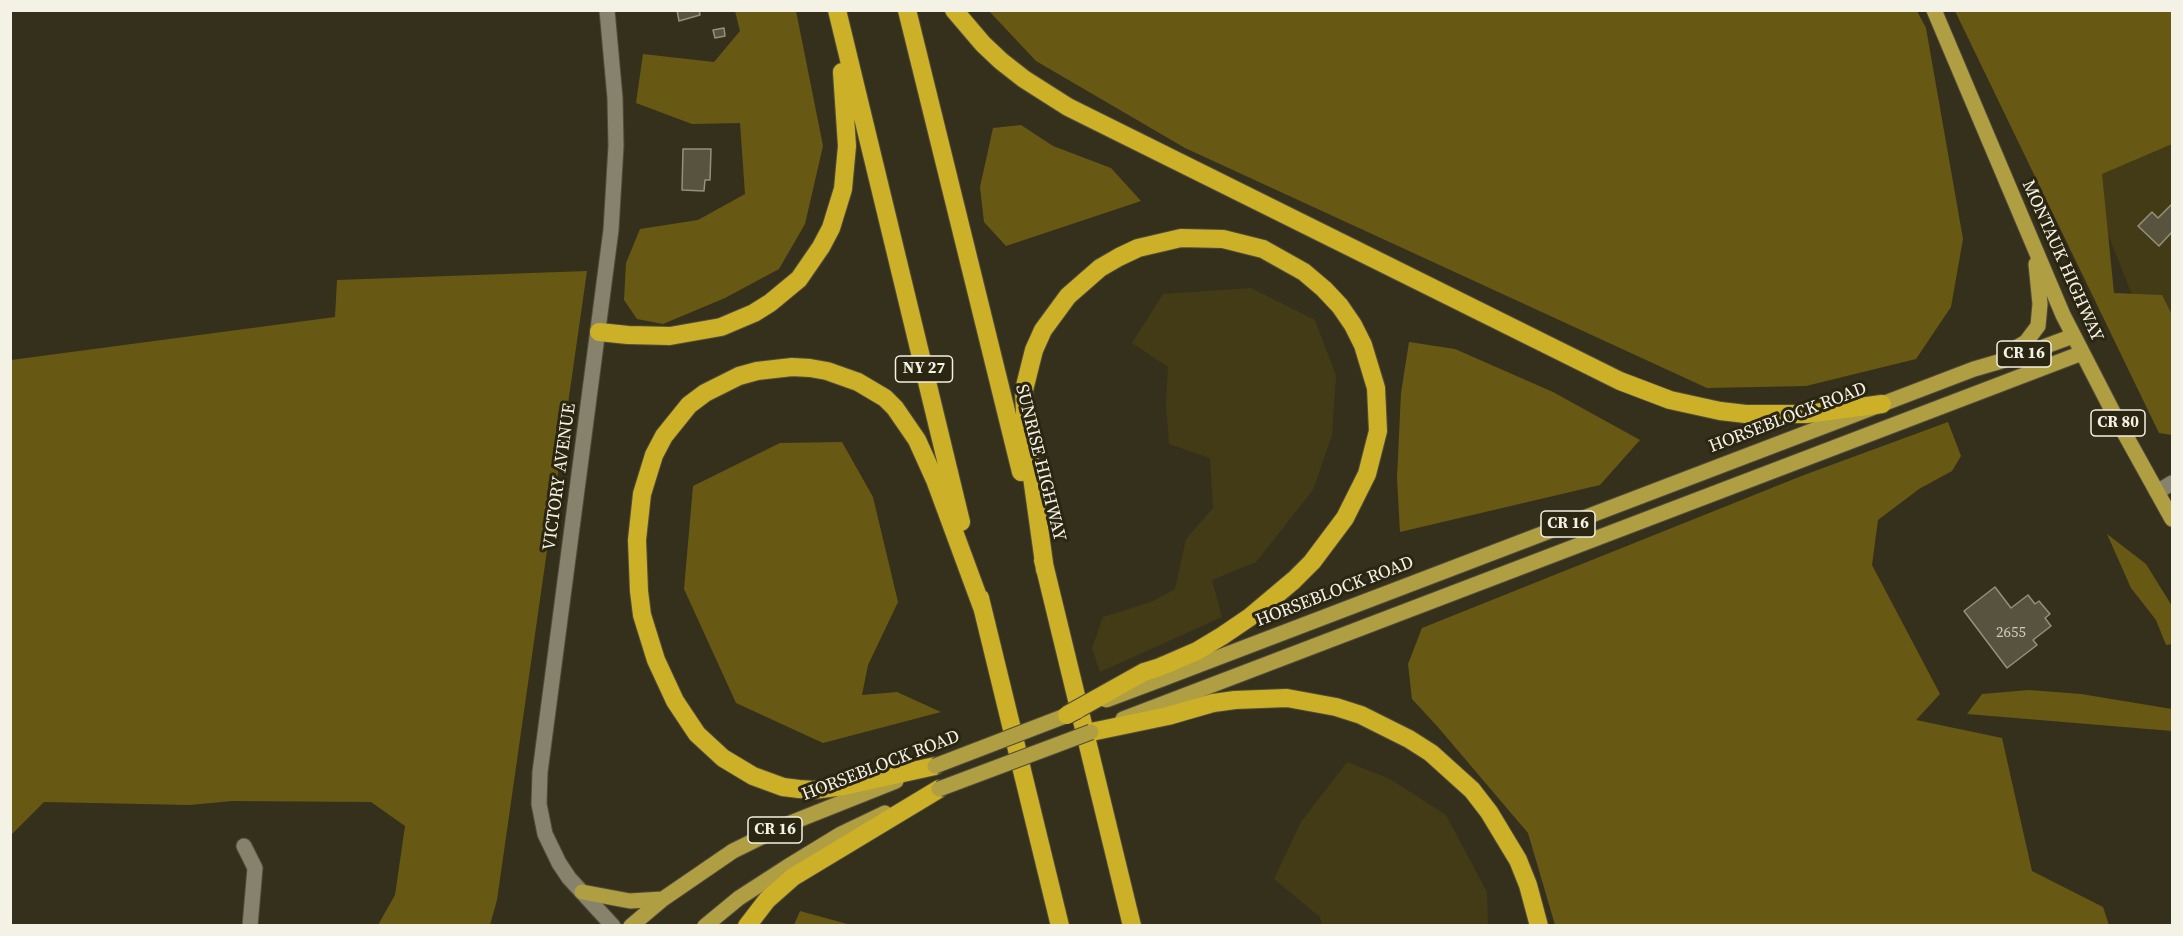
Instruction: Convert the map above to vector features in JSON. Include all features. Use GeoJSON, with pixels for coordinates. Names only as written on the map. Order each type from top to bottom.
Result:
{"type":"FeatureCollection","features":[{"type":"Feature","properties":{"kind":"highway"},"geometry":{"type":"LineString","coordinates":[[598,332],[656,337],[688,335],[722,327],[770,303],[799,279],[811,263],[831,228],[839,207],[846,168],[847,124],[836,10]]}},
{"type":"Feature","properties":{"kind":"highway","name":"NY 27"},"geometry":{"type":"LineString","coordinates":[[836,10],[1060,926]]}},
{"type":"Feature","properties":{"kind":"highway","name":"SUNRISE HIGHWAY"},"geometry":{"type":"LineString","coordinates":[[907,10],[1132,926]]}},
{"type":"Feature","properties":{"kind":"highway"},"geometry":{"type":"LineString","coordinates":[[954,10],[1001,61],[1024,79],[1068,107],[1628,385],[1696,407],[1766,415],[1807,414],[1882,404]]}},
{"type":"Feature","properties":{"kind":"highway"},"geometry":{"type":"LineString","coordinates":[[1045,570],[1027,442],[1024,390],[1034,350],[1043,330],[1068,296],[1100,268],[1138,248],[1160,242],[1191,238],[1224,239],[1263,249],[1298,268],[1324,289],[1340,306],[1358,335],[1371,367],[1376,388],[1378,431],[1367,474],[1345,518],[1312,562],[1250,617],[1161,673],[1144,672],[1067,715]]}},
{"type":"Feature","properties":{"kind":"highway"},"geometry":{"type":"LineString","coordinates":[[935,766],[837,788],[799,789],[768,782],[746,772],[723,758],[697,734],[675,701],[656,660],[642,615],[639,591],[637,549],[640,510],[647,474],[664,436],[689,405],[705,393],[738,376],[757,371],[792,367],[827,371],[858,382],[885,398],[895,408],[917,440],[935,480],[983,610]]}},
{"type":"Feature","properties":{"kind":"highway"},"geometry":{"type":"LineString","coordinates":[[1091,732],[1171,708],[1235,700],[1287,698],[1336,706],[1361,715],[1409,738],[1452,770],[1472,790],[1489,812],[1518,860],[1528,885],[1539,926]]}},
{"type":"Feature","properties":{"kind":"highway"},"geometry":{"type":"LineString","coordinates":[[747,926],[767,900],[794,877],[939,789]]}},
{"type":"Feature","properties":{"kind":"main road","name":"MONTAUK HIGHWAY"},"geometry":{"type":"LineString","coordinates":[[1934,10],[2034,250],[2073,336],[2172,519]]}},
{"type":"Feature","properties":{"kind":"main road"},"geometry":{"type":"LineString","coordinates":[[1974,369],[2019,347],[2033,335],[2038,326],[2040,304],[2034,250]]}},
{"type":"Feature","properties":{"kind":"main road","name":"HORSEBLOCK ROAD"},"geometry":{"type":"LineString","coordinates":[[1161,673],[1974,369],[2019,356],[2073,336]]}},
{"type":"Feature","properties":{"kind":"main road","name":"CR 16"},"geometry":{"type":"LineString","coordinates":[[1171,708],[2082,353]]}},
{"type":"Feature","properties":{"kind":"main road","name":"HORSEBLOCK ROAD"},"geometry":{"type":"LineString","coordinates":[[631,926],[663,898],[733,851],[761,837],[837,804],[1067,715]]}},
{"type":"Feature","properties":{"kind":"main road","name":"CR 16"},"geometry":{"type":"LineString","coordinates":[[705,926],[739,898],[841,834],[939,789],[1091,732]]}},
{"type":"Feature","properties":{"kind":"main road"},"geometry":{"type":"LineString","coordinates":[[582,892],[630,901],[663,898]]}},
{"type":"Feature","properties":{"kind":"street","name":"VICTORY AVENUE"},"geometry":{"type":"LineString","coordinates":[[607,10],[614,86],[616,146],[611,230],[540,772],[539,796],[541,819],[550,848],[558,863],[613,926]]}},
{"type":"Feature","properties":{"kind":"street"},"geometry":{"type":"LineString","coordinates":[[2157,492],[2172,483]]}},
{"type":"Feature","properties":{"kind":"street"},"geometry":{"type":"LineString","coordinates":[[244,846],[255,868],[253,914],[250,926]]}},
{"type":"Feature","properties":{"kind":"shaded area"},"geometry":{"type":"Polygon","coordinates":[[[735,11],[796,11],[823,146],[805,224],[779,269],[725,298],[663,324],[637,319],[624,300],[626,263],[640,229],[698,220],[745,194],[740,123],[692,124],[636,103],[643,54],[714,62],[740,31],[735,11]]]}},
{"type":"Feature","properties":{"kind":"shaded area"},"geometry":{"type":"Polygon","coordinates":[[[989,11],[1917,11],[1926,28],[1963,239],[1951,307],[1916,359],[1806,386],[1707,388],[1185,148],[1036,61],[989,11]]]}},
{"type":"Feature","properties":{"kind":"shaded area"},"geometry":{"type":"Polygon","coordinates":[[[1955,11],[2172,11],[2172,144],[2102,174],[2114,293],[2162,295],[2172,315],[2172,435],[2159,433],[1955,11]]]}},
{"type":"Feature","properties":{"kind":"shaded area"},"geometry":{"type":"Polygon","coordinates":[[[1021,125],[1053,146],[1111,168],[1141,201],[1006,246],[984,222],[980,187],[993,128],[1021,125]]]}},
{"type":"Feature","properties":{"kind":"shaded area"},"geometry":{"type":"Polygon","coordinates":[[[2172,127],[2172,384],[2138,310],[2082,168],[2172,127]]]}},
{"type":"Feature","properties":{"kind":"shaded area"},"geometry":{"type":"Polygon","coordinates":[[[587,271],[497,900],[490,925],[378,925],[395,895],[405,826],[371,802],[232,801],[190,805],[44,802],[11,835],[11,360],[335,317],[337,280],[587,271]]]}},
{"type":"Feature","properties":{"kind":"shaded area"},"geometry":{"type":"Polygon","coordinates":[[[1251,288],[1315,320],[1336,376],[1332,435],[1313,490],[1256,562],[1212,580],[1222,617],[1100,672],[1092,648],[1103,617],[1151,602],[1175,589],[1186,539],[1213,508],[1210,458],[1169,444],[1166,405],[1168,367],[1132,343],[1163,294],[1251,288]]]}},
{"type":"Feature","properties":{"kind":"shaded area"},"geometry":{"type":"Polygon","coordinates":[[[1409,342],[1455,349],[1553,392],[1640,440],[1600,485],[1400,532],[1397,478],[1401,393],[1409,342]]]}},
{"type":"Feature","properties":{"kind":"shaded area"},"geometry":{"type":"Polygon","coordinates":[[[1948,422],[1961,456],[1952,471],[1919,489],[1878,520],[1872,565],[1940,694],[1916,720],[2002,738],[2032,871],[2103,907],[2109,925],[1555,925],[1528,833],[1412,699],[1408,664],[1422,628],[1804,475],[1948,422]]]}},
{"type":"Feature","properties":{"kind":"shaded area"},"geometry":{"type":"Polygon","coordinates":[[[842,442],[873,497],[898,602],[868,665],[862,695],[897,692],[941,712],[823,743],[736,703],[684,589],[693,486],[780,443],[842,442]]]}},
{"type":"Feature","properties":{"kind":"shaded area"},"geometry":{"type":"Polygon","coordinates":[[[2107,534],[2146,564],[2172,606],[2172,644],[2166,645],[2156,620],[2131,588],[2107,534]]]}},
{"type":"Feature","properties":{"kind":"shaded area"},"geometry":{"type":"Polygon","coordinates":[[[2029,690],[2081,694],[2172,709],[2172,731],[1967,714],[1982,694],[2029,690]]]}},
{"type":"Feature","properties":{"kind":"shaded area"},"geometry":{"type":"Polygon","coordinates":[[[1347,762],[1390,779],[1446,815],[1487,892],[1488,925],[1322,925],[1320,917],[1274,879],[1301,822],[1347,762]]]}},
{"type":"Feature","properties":{"kind":"shaded area"},"geometry":{"type":"Polygon","coordinates":[[[800,911],[851,925],[794,925],[800,911]]]}},
{"type":"Feature","properties":{"kind":"building"},"geometry":{"type":"Polygon","coordinates":[[[677,10],[699,10],[700,15],[679,21],[677,10]]]}},
{"type":"Feature","properties":{"kind":"building"},"geometry":{"type":"Polygon","coordinates":[[[724,28],[725,36],[715,38],[713,30],[724,28]]]}},
{"type":"Feature","properties":{"kind":"building"},"geometry":{"type":"Polygon","coordinates":[[[683,149],[711,149],[710,180],[705,180],[704,191],[682,190],[683,149]]]}},
{"type":"Feature","properties":{"kind":"building"},"geometry":{"type":"Polygon","coordinates":[[[2172,204],[2172,232],[2159,246],[2138,226],[2152,212],[2158,218],[2172,204]]]}},
{"type":"Feature","properties":{"kind":"building"},"geometry":{"type":"Polygon","coordinates":[[[1995,587],[2011,608],[2028,595],[2035,604],[2039,601],[2050,614],[2045,618],[2051,626],[2033,640],[2037,645],[2007,668],[1964,611],[1995,587]]]}}]}
